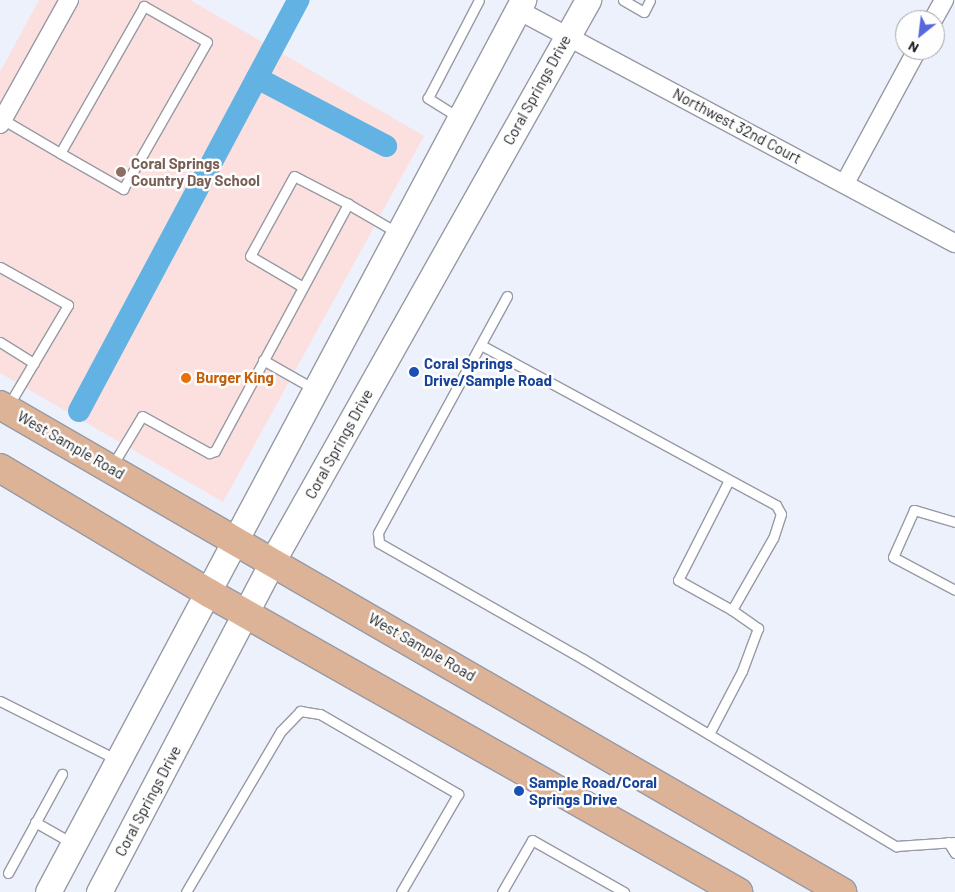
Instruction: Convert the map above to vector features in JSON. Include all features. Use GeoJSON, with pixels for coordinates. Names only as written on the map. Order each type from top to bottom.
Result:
{"type":"FeatureCollection","features":[{"type":"Feature","properties":{"kind":"main road","name":"Coral Springs Drive"},"geometry":{"type":"LineString","coordinates":[[99,892],[273,560],[588,0]]}},
{"type":"Feature","properties":{"kind":"main road"},"geometry":{"type":"LineString","coordinates":[[48,892],[238,540],[520,5]]}},
{"type":"Feature","properties":{"kind":"main road","name":"West Sample Road"},"geometry":{"type":"LineString","coordinates":[[3,407],[273,560],[842,892]]}},
{"type":"Feature","properties":{"kind":"main road"},"geometry":{"type":"LineString","coordinates":[[0,468],[209,593],[738,892]]}},
{"type":"Feature","properties":{"kind":"street"},"geometry":{"type":"LineString","coordinates":[[1,122],[69,0]]}},
{"type":"Feature","properties":{"kind":"street","name":"Northwest 32nd Court"},"geometry":{"type":"LineString","coordinates":[[520,5],[567,38],[845,183],[955,243]]}},
{"type":"Feature","properties":{"kind":"street"},"geometry":{"type":"LineString","coordinates":[[845,183],[912,60]]}},
{"type":"Feature","properties":{"kind":"lane"},"geometry":{"type":"LineString","coordinates":[[460,119],[428,98],[479,0]]}},
{"type":"Feature","properties":{"kind":"lane"},"geometry":{"type":"LineString","coordinates":[[623,0],[644,12],[650,0]]}},
{"type":"Feature","properties":{"kind":"lane"},"geometry":{"type":"LineString","coordinates":[[1,122],[60,152],[123,189],[207,42],[144,6],[60,152]]}},
{"type":"Feature","properties":{"kind":"lane"},"geometry":{"type":"LineString","coordinates":[[303,287],[250,256],[294,176],[400,234]]}},
{"type":"Feature","properties":{"kind":"lane"},"geometry":{"type":"LineString","coordinates":[[111,468],[142,416],[209,453],[214,451],[348,204]]}},
{"type":"Feature","properties":{"kind":"lane"},"geometry":{"type":"LineString","coordinates":[[0,267],[68,305],[34,363],[3,407]]}},
{"type":"Feature","properties":{"kind":"lane"},"geometry":{"type":"LineString","coordinates":[[507,296],[378,533],[379,543],[709,734],[896,846],[951,842],[955,853]]}},
{"type":"Feature","properties":{"kind":"lane"},"geometry":{"type":"LineString","coordinates":[[0,342],[34,363]]}},
{"type":"Feature","properties":{"kind":"lane"},"geometry":{"type":"LineString","coordinates":[[481,345],[728,482],[776,505],[781,514],[772,538],[732,610]]}},
{"type":"Feature","properties":{"kind":"lane"},"geometry":{"type":"LineString","coordinates":[[263,360],[317,390]]}},
{"type":"Feature","properties":{"kind":"lane"},"geometry":{"type":"LineString","coordinates":[[709,734],[742,671],[758,628],[732,610],[678,580],[728,482]]}},
{"type":"Feature","properties":{"kind":"lane"},"geometry":{"type":"LineString","coordinates":[[955,522],[914,510],[893,557],[955,590]]}},
{"type":"Feature","properties":{"kind":"lane"},"geometry":{"type":"LineString","coordinates":[[0,701],[118,760]]}},
{"type":"Feature","properties":{"kind":"lane"},"geometry":{"type":"LineString","coordinates":[[186,892],[281,731],[300,711],[320,714],[458,794],[401,892]]}},
{"type":"Feature","properties":{"kind":"lane"},"geometry":{"type":"LineString","coordinates":[[8,873],[62,774]]}},
{"type":"Feature","properties":{"kind":"lane"},"geometry":{"type":"LineString","coordinates":[[35,822],[74,844]]}},
{"type":"Feature","properties":{"kind":"lane"},"geometry":{"type":"LineString","coordinates":[[502,892],[532,840],[624,892]]}},
{"type":"Feature","properties":{"kind":"shaded area"},"geometry":{"type":"Polygon","coordinates":[[[39,0],[190,0],[424,136],[223,502],[0,373],[0,72],[39,0]]]}},
{"type":"Feature","properties":{"kind":"waterway"},"geometry":{"type":"LineString","coordinates":[[79,411],[298,0]]}},
{"type":"Feature","properties":{"kind":"waterway"},"geometry":{"type":"LineString","coordinates":[[257,78],[386,146]]}},
{"type":"Feature","properties":{"kind":"place","name":"Coral Springs Country Day School"},"geometry":{"type":"Point","coordinates":[121,172]}},
{"type":"Feature","properties":{"kind":"place","name":"Coral Springs Drive/Sample Road"},"geometry":{"type":"Point","coordinates":[414,372]}},
{"type":"Feature","properties":{"kind":"place","name":"Burger King"},"geometry":{"type":"Point","coordinates":[186,378]}},
{"type":"Feature","properties":{"kind":"place","name":"Sample Road/Coral Springs Drive"},"geometry":{"type":"Point","coordinates":[519,791]}}]}
